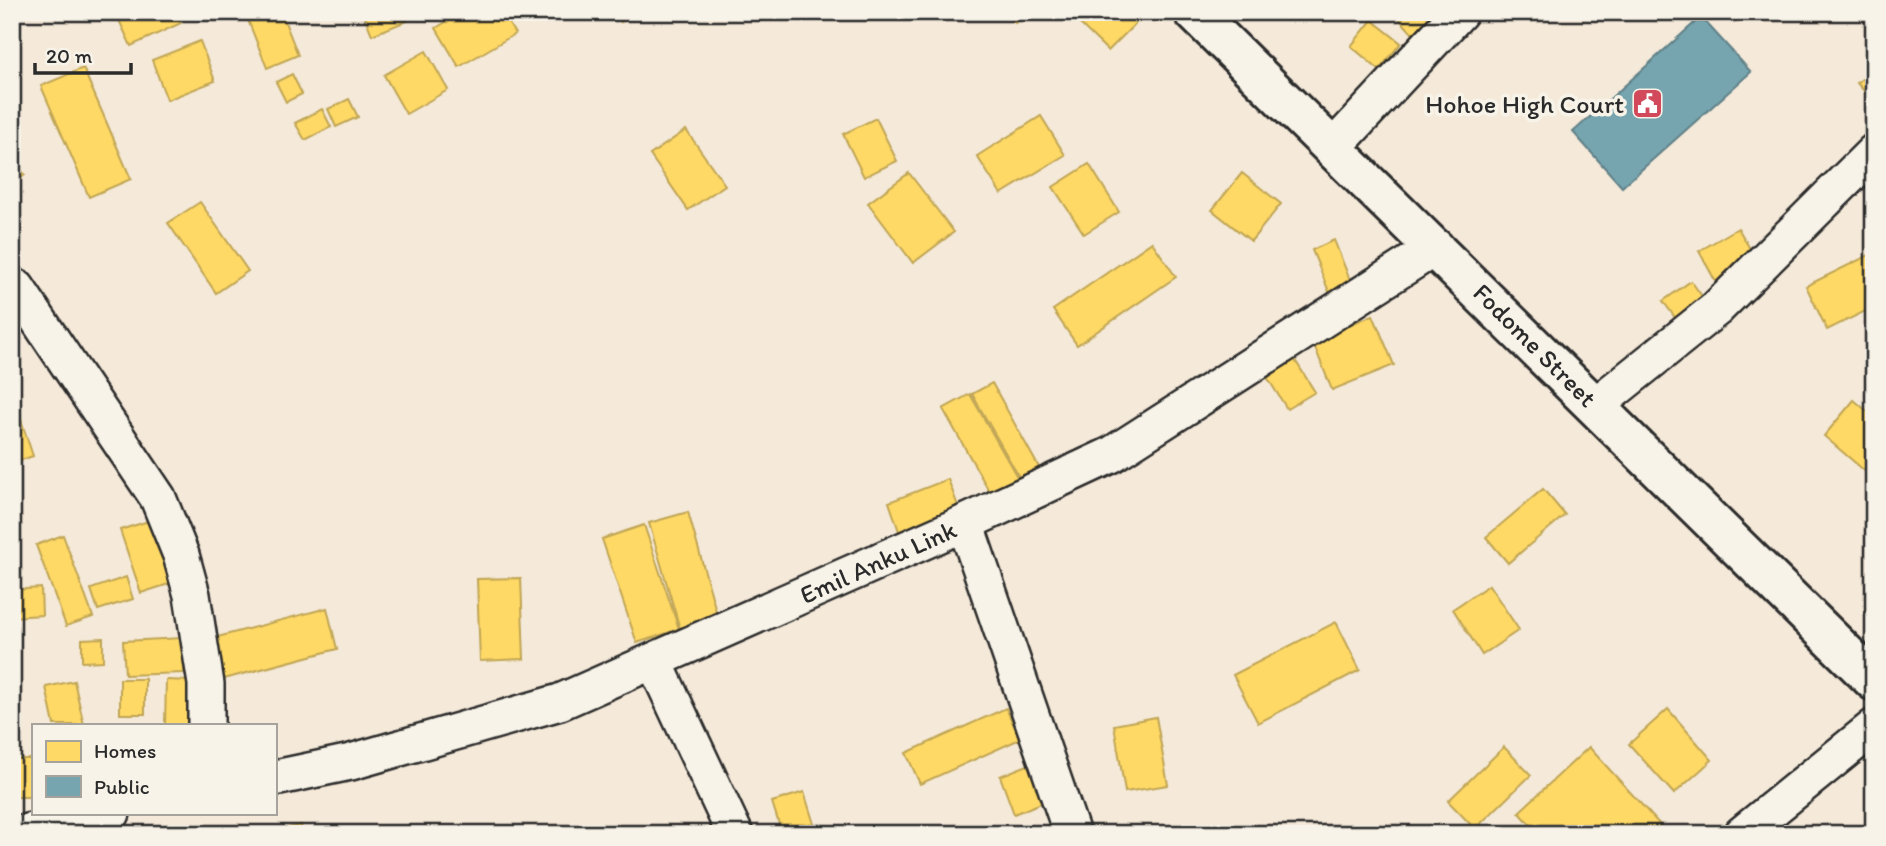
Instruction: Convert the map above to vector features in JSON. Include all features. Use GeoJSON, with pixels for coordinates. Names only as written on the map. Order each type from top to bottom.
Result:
{"type":"FeatureCollection","features":[{"type":"Feature","properties":{"kind":"street","name":"Fodome Street"},"geometry":{"type":"LineString","coordinates":[[1194,12],[1436,247],[1874,681]]}},
{"type":"Feature","properties":{"kind":"street"},"geometry":{"type":"LineString","coordinates":[[1333,148],[1460,12]]}},
{"type":"Feature","properties":{"kind":"street"},"geometry":{"type":"LineString","coordinates":[[1596,405],[1716,309],[1874,152]]}},
{"type":"Feature","properties":{"kind":"street","name":"Emil Anku Link"},"geometry":{"type":"LineString","coordinates":[[276,778],[351,762],[560,702],[965,523],[1111,455],[1436,247]]}},
{"type":"Feature","properties":{"kind":"street"},"geometry":{"type":"LineString","coordinates":[[17,288],[158,498],[181,555],[192,595],[206,684],[206,724]]}},
{"type":"Feature","properties":{"kind":"street"},"geometry":{"type":"LineString","coordinates":[[965,523],[1072,834]]}},
{"type":"Feature","properties":{"kind":"street"},"geometry":{"type":"LineString","coordinates":[[654,661],[735,834]]}},
{"type":"Feature","properties":{"kind":"street"},"geometry":{"type":"LineString","coordinates":[[1756,829],[1874,727]]}},
{"type":"Feature","properties":{"kind":"street"},"geometry":{"type":"LineString","coordinates":[[18,834],[108,814]]}},
{"type":"Feature","properties":{"kind":"building: Homes"},"geometry":{"type":"Polygon","coordinates":[[[131,12],[176,12],[181,23],[131,46],[118,18],[131,12]]]}},
{"type":"Feature","properties":{"kind":"building: Homes"},"geometry":{"type":"Polygon","coordinates":[[[252,12],[281,12],[298,55],[267,68],[246,15],[252,12]]]}},
{"type":"Feature","properties":{"kind":"building: Homes"},"geometry":{"type":"Polygon","coordinates":[[[363,12],[404,12],[407,21],[372,35],[363,12]]]}},
{"type":"Feature","properties":{"kind":"building: Homes"},"geometry":{"type":"Polygon","coordinates":[[[462,12],[502,12],[515,34],[459,67],[436,28],[462,12]]]}},
{"type":"Feature","properties":{"kind":"building: Homes"},"geometry":{"type":"Polygon","coordinates":[[[614,12],[634,12],[621,22],[614,12]]]}},
{"type":"Feature","properties":{"kind":"building: Homes"},"geometry":{"type":"Polygon","coordinates":[[[1005,12],[1027,12],[1015,23],[1005,12]]]}},
{"type":"Feature","properties":{"kind":"building: Homes"},"geometry":{"type":"Polygon","coordinates":[[[1088,12],[1132,12],[1139,20],[1108,51],[1078,22],[1088,12]]]}},
{"type":"Feature","properties":{"kind":"building: Homes"},"geometry":{"type":"Polygon","coordinates":[[[1393,12],[1437,12],[1413,34],[1393,12]]]}},
{"type":"Feature","properties":{"kind":"building: Homes"},"geometry":{"type":"Polygon","coordinates":[[[1372,20],[1401,43],[1379,70],[1351,46],[1372,20]]]}},
{"type":"Feature","properties":{"kind":"building: Homes"},"geometry":{"type":"Polygon","coordinates":[[[200,41],[215,81],[167,100],[152,60],[200,41]]]}},
{"type":"Feature","properties":{"kind":"building: Homes"},"geometry":{"type":"Polygon","coordinates":[[[426,51],[448,90],[406,114],[384,75],[426,51]]]}},
{"type":"Feature","properties":{"kind":"building: Homes"},"geometry":{"type":"Polygon","coordinates":[[[83,68],[131,179],[89,197],[41,86],[83,68]]]}},
{"type":"Feature","properties":{"kind":"building: Homes"},"geometry":{"type":"Polygon","coordinates":[[[1874,69],[1874,102],[1857,83],[1874,69]]]}},
{"type":"Feature","properties":{"kind":"building: Homes"},"geometry":{"type":"Polygon","coordinates":[[[292,74],[302,94],[286,102],[276,82],[292,74]]]}},
{"type":"Feature","properties":{"kind":"building: Homes"},"geometry":{"type":"Polygon","coordinates":[[[349,99],[358,117],[336,127],[328,109],[349,99]]]}},
{"type":"Feature","properties":{"kind":"building: Homes"},"geometry":{"type":"Polygon","coordinates":[[[322,109],[331,127],[305,140],[295,123],[322,109]]]}},
{"type":"Feature","properties":{"kind":"building: Homes"},"geometry":{"type":"Polygon","coordinates":[[[1041,116],[1065,155],[1001,194],[977,156],[1041,116]]]}},
{"type":"Feature","properties":{"kind":"building: Homes"},"geometry":{"type":"Polygon","coordinates":[[[876,118],[897,161],[864,177],[843,134],[876,118]]]}},
{"type":"Feature","properties":{"kind":"building: Homes"},"geometry":{"type":"Polygon","coordinates":[[[686,130],[725,185],[688,210],[650,155],[686,130]]]}},
{"type":"Feature","properties":{"kind":"building: Homes"},"geometry":{"type":"Polygon","coordinates":[[[12,158],[25,175],[12,184],[12,158]]]}},
{"type":"Feature","properties":{"kind":"building: Homes"},"geometry":{"type":"Polygon","coordinates":[[[1089,164],[1119,212],[1084,234],[1053,187],[1089,164]]]}},
{"type":"Feature","properties":{"kind":"building: Homes"},"geometry":{"type":"Polygon","coordinates":[[[909,173],[954,232],[913,263],[868,203],[909,173]]]}},
{"type":"Feature","properties":{"kind":"building: Homes"},"geometry":{"type":"Polygon","coordinates":[[[1242,173],[1281,204],[1251,241],[1212,210],[1242,173]]]}},
{"type":"Feature","properties":{"kind":"building: Homes"},"geometry":{"type":"Polygon","coordinates":[[[200,202],[248,271],[216,293],[168,223],[200,202]]]}},
{"type":"Feature","properties":{"kind":"building: Homes"},"geometry":{"type":"Polygon","coordinates":[[[1738,228],[1757,261],[1717,284],[1699,251],[1738,228]]]}},
{"type":"Feature","properties":{"kind":"building: Homes"},"geometry":{"type":"Polygon","coordinates":[[[1334,240],[1356,295],[1334,304],[1312,250],[1334,240]]]}},
{"type":"Feature","properties":{"kind":"building: Homes"},"geometry":{"type":"Polygon","coordinates":[[[1152,242],[1176,277],[1077,345],[1053,310],[1152,242]]]}},
{"type":"Feature","properties":{"kind":"building: Homes"},"geometry":{"type":"Polygon","coordinates":[[[1873,253],[1874,307],[1827,330],[1806,286],[1873,253]]]}},
{"type":"Feature","properties":{"kind":"building: Homes"},"geometry":{"type":"Polygon","coordinates":[[[1691,281],[1707,303],[1679,323],[1663,301],[1691,281]]]}},
{"type":"Feature","properties":{"kind":"building: Homes"},"geometry":{"type":"Polygon","coordinates":[[[1373,315],[1394,365],[1332,390],[1312,340],[1373,315]]]}},
{"type":"Feature","properties":{"kind":"building: Homes"},"geometry":{"type":"Polygon","coordinates":[[[1295,360],[1315,392],[1287,409],[1267,377],[1295,360]]]}},
{"type":"Feature","properties":{"kind":"building: Homes"},"geometry":{"type":"Polygon","coordinates":[[[992,383],[1042,473],[1023,484],[972,394],[992,383]]]}},
{"type":"Feature","properties":{"kind":"building: Homes"},"geometry":{"type":"Polygon","coordinates":[[[970,394],[1020,482],[993,498],[943,409],[970,394]]]}},
{"type":"Feature","properties":{"kind":"building: Homes"},"geometry":{"type":"Polygon","coordinates":[[[1854,400],[1874,417],[1874,479],[1824,436],[1854,400]]]}},
{"type":"Feature","properties":{"kind":"building: Homes"},"geometry":{"type":"Polygon","coordinates":[[[16,405],[33,456],[12,463],[12,407],[16,405]]]}},
{"type":"Feature","properties":{"kind":"building: Homes"},"geometry":{"type":"Polygon","coordinates":[[[948,479],[962,517],[902,540],[889,502],[948,479]]]}},
{"type":"Feature","properties":{"kind":"building: Homes"},"geometry":{"type":"Polygon","coordinates":[[[1543,489],[1565,515],[1508,563],[1486,537],[1543,489]]]}},
{"type":"Feature","properties":{"kind":"building: Homes"},"geometry":{"type":"Polygon","coordinates":[[[688,512],[718,618],[680,629],[649,523],[688,512]]]}},
{"type":"Feature","properties":{"kind":"building: Homes"},"geometry":{"type":"Polygon","coordinates":[[[158,518],[178,581],[141,593],[120,530],[158,518]]]}},
{"type":"Feature","properties":{"kind":"building: Homes"},"geometry":{"type":"Polygon","coordinates":[[[644,525],[679,629],[637,643],[602,539],[644,525]]]}},
{"type":"Feature","properties":{"kind":"building: Homes"},"geometry":{"type":"Polygon","coordinates":[[[63,535],[93,617],[66,626],[36,545],[63,535]]]}},
{"type":"Feature","properties":{"kind":"building: Homes"},"geometry":{"type":"Polygon","coordinates":[[[126,577],[133,599],[98,610],[91,589],[126,577]]]}},
{"type":"Feature","properties":{"kind":"building: Homes"},"geometry":{"type":"Polygon","coordinates":[[[521,578],[524,659],[480,661],[477,579],[521,578]]]}},
{"type":"Feature","properties":{"kind":"building: Homes"},"geometry":{"type":"Polygon","coordinates":[[[1489,585],[1519,630],[1482,655],[1453,609],[1489,585]]]}},
{"type":"Feature","properties":{"kind":"building: Homes"},"geometry":{"type":"Polygon","coordinates":[[[41,588],[42,615],[12,617],[12,590],[41,588]]]}},
{"type":"Feature","properties":{"kind":"building: Homes"},"geometry":{"type":"Polygon","coordinates":[[[327,608],[337,649],[220,680],[210,639],[327,608]]]}},
{"type":"Feature","properties":{"kind":"building: Homes"},"geometry":{"type":"Polygon","coordinates":[[[1336,622],[1360,670],[1258,723],[1233,675],[1336,622]]]}},
{"type":"Feature","properties":{"kind":"building: Homes"},"geometry":{"type":"Polygon","coordinates":[[[103,638],[103,661],[82,662],[82,639],[103,638]]]}},
{"type":"Feature","properties":{"kind":"building: Homes"},"geometry":{"type":"Polygon","coordinates":[[[183,638],[184,673],[125,675],[123,641],[183,638]]]}},
{"type":"Feature","properties":{"kind":"building: Homes"},"geometry":{"type":"Polygon","coordinates":[[[120,679],[145,679],[145,714],[120,714],[120,679]]]}},
{"type":"Feature","properties":{"kind":"building: Homes"},"geometry":{"type":"Polygon","coordinates":[[[166,680],[191,681],[190,724],[165,724],[166,680]]]}},
{"type":"Feature","properties":{"kind":"building: Homes"},"geometry":{"type":"Polygon","coordinates":[[[74,681],[84,724],[54,724],[46,687],[74,681]]]}},
{"type":"Feature","properties":{"kind":"building: Homes"},"geometry":{"type":"Polygon","coordinates":[[[1006,708],[1020,739],[920,784],[906,753],[1006,708]]]}},
{"type":"Feature","properties":{"kind":"building: Homes"},"geometry":{"type":"Polygon","coordinates":[[[1668,709],[1712,760],[1674,794],[1629,744],[1668,709]]]}},
{"type":"Feature","properties":{"kind":"building: Homes"},"geometry":{"type":"Polygon","coordinates":[[[1156,717],[1168,785],[1125,792],[1114,725],[1156,717]]]}},
{"type":"Feature","properties":{"kind":"building: Homes"},"geometry":{"type":"Polygon","coordinates":[[[1504,747],[1531,775],[1475,829],[1448,801],[1504,747]]]}},
{"type":"Feature","properties":{"kind":"building: Homes"},"geometry":{"type":"Polygon","coordinates":[[[1589,747],[1662,827],[1655,834],[1539,834],[1519,812],[1589,747]]]}},
{"type":"Feature","properties":{"kind":"building: Homes"},"geometry":{"type":"Polygon","coordinates":[[[12,759],[32,759],[32,797],[12,797],[12,759]]]}},
{"type":"Feature","properties":{"kind":"building: Homes"},"geometry":{"type":"Polygon","coordinates":[[[1040,760],[1054,798],[1014,814],[1000,776],[1040,760]]]}},
{"type":"Feature","properties":{"kind":"building: Homes"},"geometry":{"type":"Polygon","coordinates":[[[804,792],[814,824],[782,834],[772,802],[804,792]]]}},
{"type":"Feature","properties":{"kind":"building: Homes"},"geometry":{"type":"Polygon","coordinates":[[[301,825],[303,834],[270,834],[270,832],[301,825]]]}},
{"type":"Feature","properties":{"kind":"building: Public"},"geometry":{"type":"Polygon","coordinates":[[[1701,17],[1751,72],[1622,187],[1573,132],[1701,17]]]}},
{"type":"Feature","properties":{"kind":"place","name":"Hohoe High Court"},"geometry":{"type":"Point","coordinates":[1647,104]}}]}
